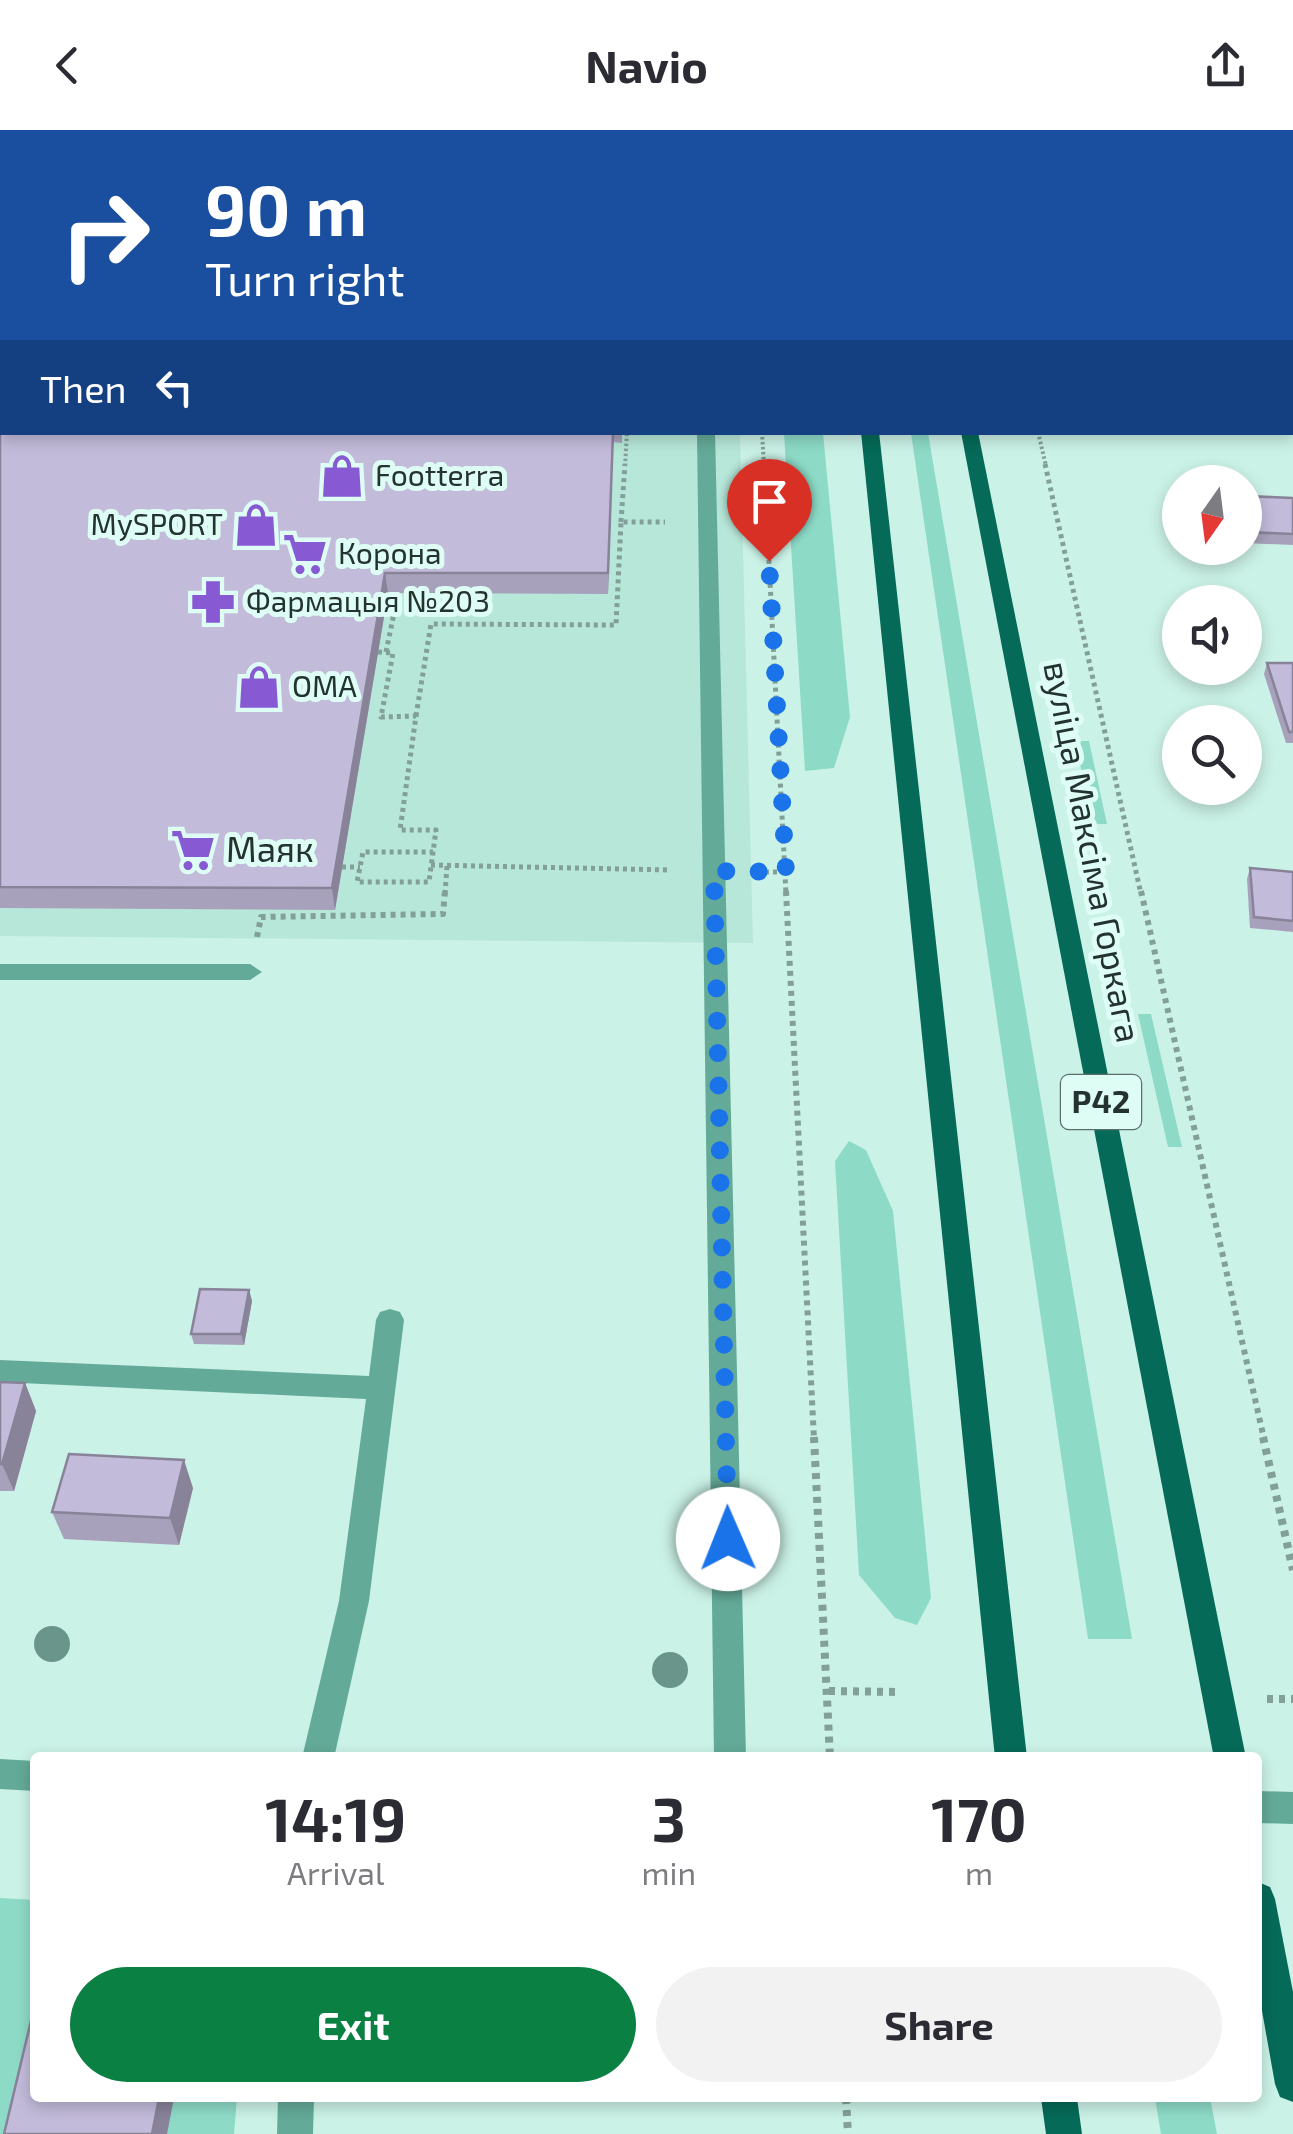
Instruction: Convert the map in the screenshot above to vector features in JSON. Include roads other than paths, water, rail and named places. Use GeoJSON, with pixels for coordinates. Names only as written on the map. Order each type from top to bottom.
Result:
{"type":"FeatureCollection","features":[{"type":"Feature","properties":{"kind":"main road"},"geometry":{"type":"LineString","coordinates":[[870,435],[1009,1752]]}},
{"type":"Feature","properties":{"kind":"main road","name":"вуліца Максіма Горкага"},"geometry":{"type":"LineString","coordinates":[[970,435],[1229,1752]]}},
{"type":"Feature","properties":{"kind":"main road"},"geometry":{"type":"LineString","coordinates":[[1262,1921],[1293,2084]]}},
{"type":"Feature","properties":{"kind":"main road"},"geometry":{"type":"LineString","coordinates":[[1060,2102],[1064,2134]]}},
{"type":"Feature","properties":{"kind":"street"},"geometry":{"type":"LineString","coordinates":[[706,435],[730,1752]]}},
{"type":"Feature","properties":{"kind":"street"},"geometry":{"type":"LineString","coordinates":[[0,972],[250,972]]}},
{"type":"Feature","properties":{"kind":"street"},"geometry":{"type":"LineString","coordinates":[[319,1752],[354,1601],[390,1320]]}},
{"type":"Feature","properties":{"kind":"street"},"geometry":{"type":"LineString","coordinates":[[0,1372],[381,1388]]}},
{"type":"Feature","properties":{"kind":"street"},"geometry":{"type":"LineString","coordinates":[[0,1774],[30,1776]]}},
{"type":"Feature","properties":{"kind":"street"},"geometry":{"type":"LineString","coordinates":[[1262,1807],[1293,1808]]}},
{"type":"Feature","properties":{"kind":"street"},"geometry":{"type":"LineString","coordinates":[[294,2134],[296,2102]]}},
{"type":"Feature","properties":{"kind":"place","name":"Footterra"},"geometry":{"type":"Point","coordinates":[342,476]}},
{"type":"Feature","properties":{"kind":"place","name":"MySPORT"},"geometry":{"type":"Point","coordinates":[256,525]}},
{"type":"Feature","properties":{"kind":"place","name":"Корона"},"geometry":{"type":"Point","coordinates":[305,554]}},
{"type":"Feature","properties":{"kind":"place","name":"Фармацыя №203"},"geometry":{"type":"Point","coordinates":[213,602]}},
{"type":"Feature","properties":{"kind":"place","name":"ОМА"},"geometry":{"type":"Point","coordinates":[259,687]}},
{"type":"Feature","properties":{"kind":"place","name":"Маяк"},"geometry":{"type":"Point","coordinates":[193,850]}}]}
